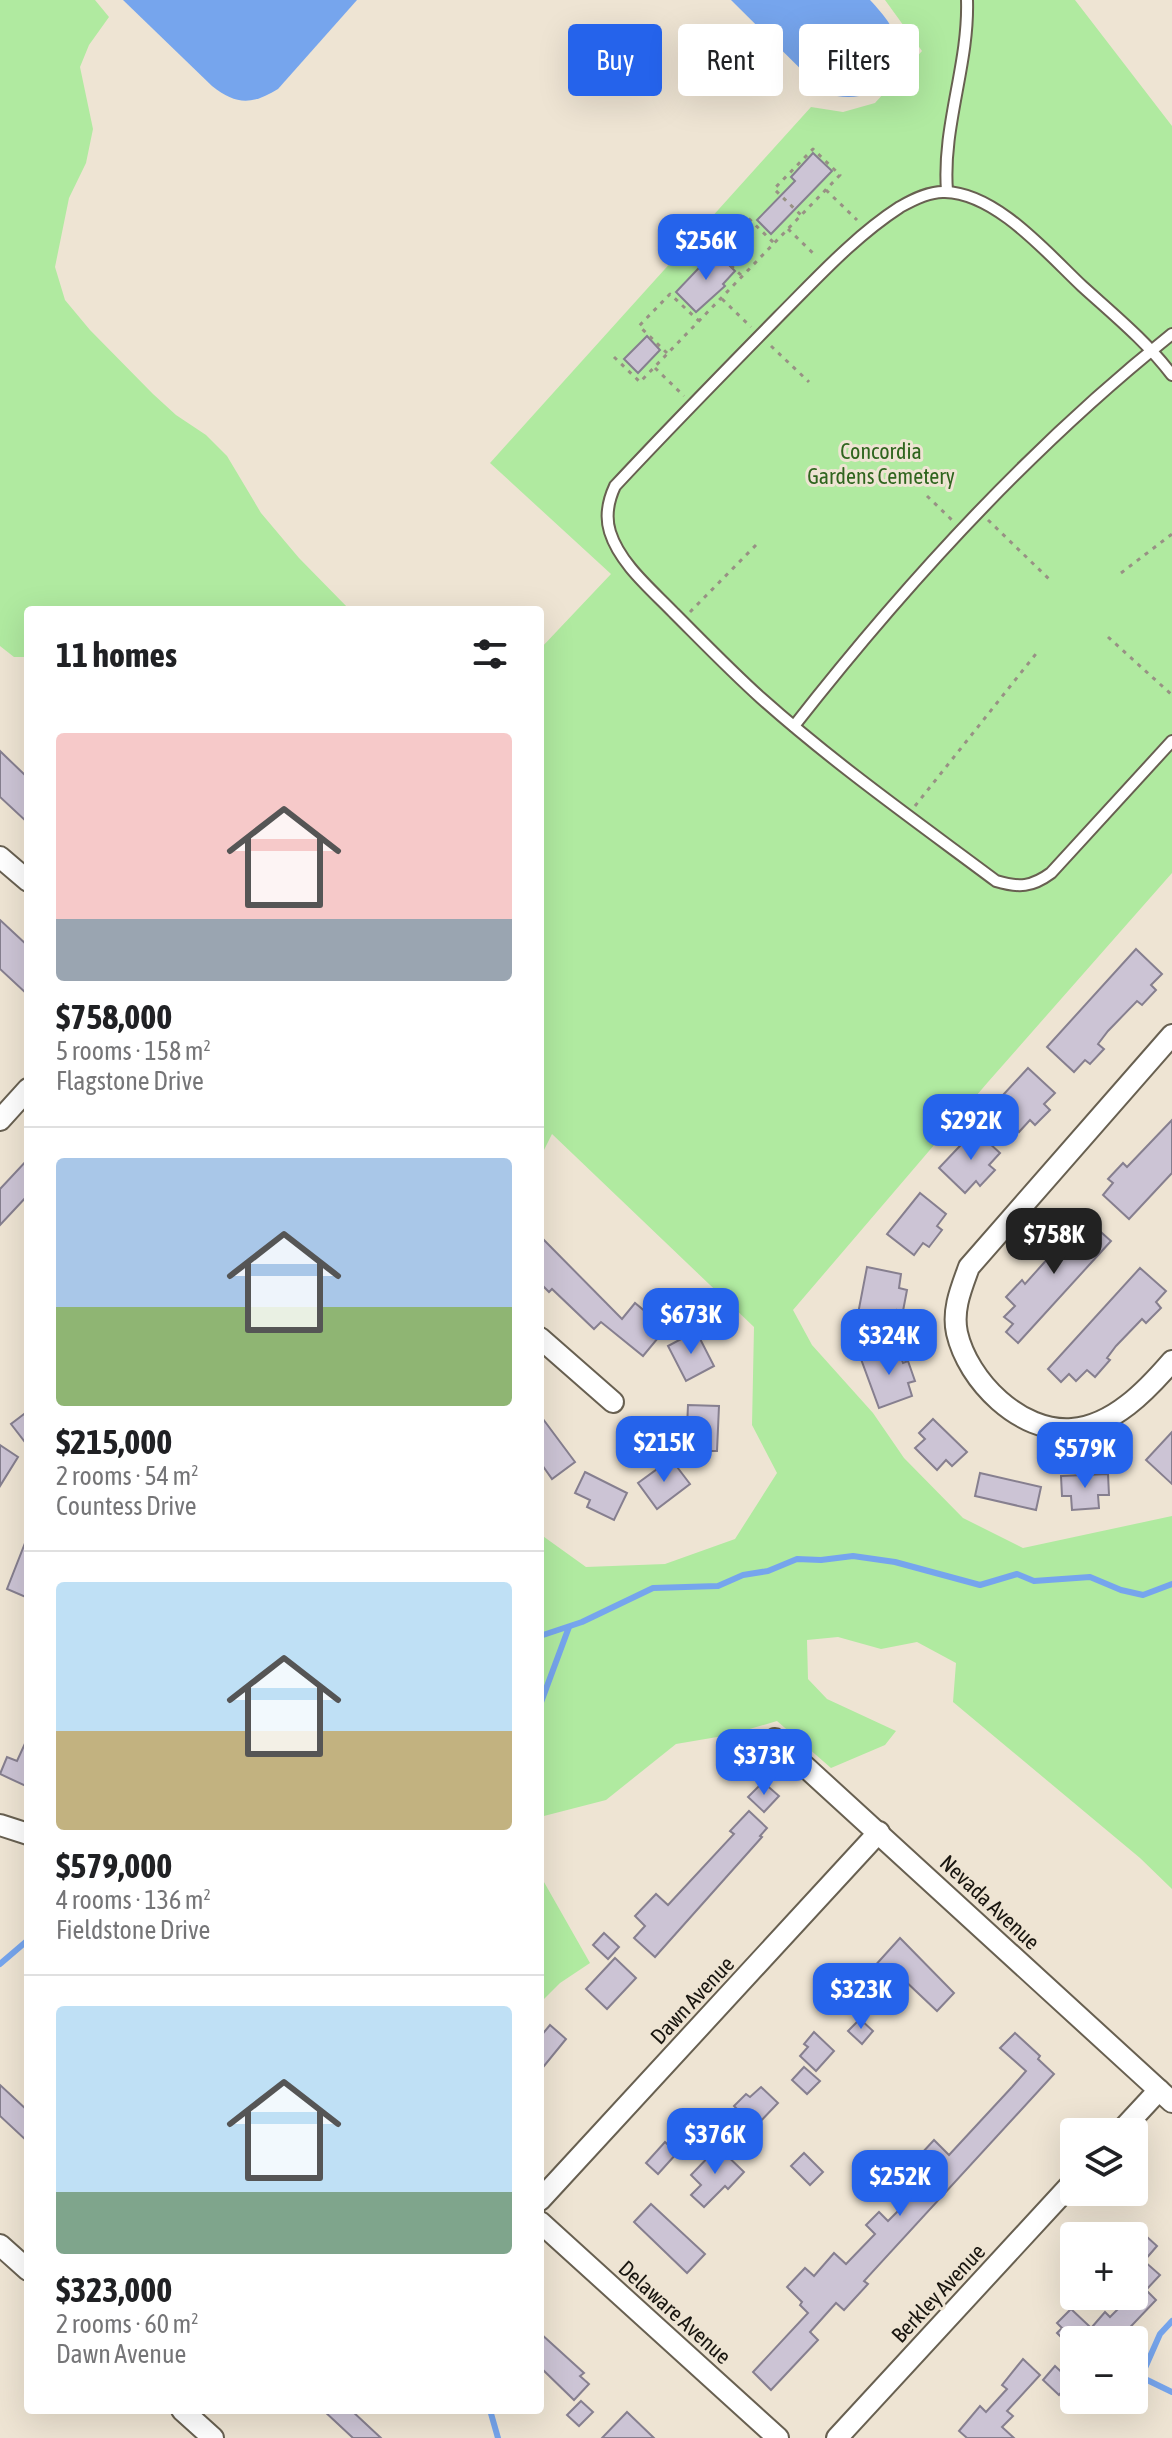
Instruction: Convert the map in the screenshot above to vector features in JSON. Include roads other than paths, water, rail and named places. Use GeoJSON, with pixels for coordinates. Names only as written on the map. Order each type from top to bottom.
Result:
{"type":"FeatureCollection","features":[{"type":"Feature","properties":{"kind":"street"},"geometry":{"type":"LineString","coordinates":[[0,857],[24,878]]}},
{"type":"Feature","properties":{"kind":"street"},"geometry":{"type":"LineString","coordinates":[[1172,1035],[969,1267],[957,1300],[957,1332],[972,1372],[1005,1407],[1042,1425],[1073,1429],[1116,1415],[1151,1385],[1172,1361]]}},
{"type":"Feature","properties":{"kind":"street"},"geometry":{"type":"LineString","coordinates":[[0,1120],[24,1093]]}},
{"type":"Feature","properties":{"kind":"street"},"geometry":{"type":"LineString","coordinates":[[544,1342],[613,1402]]}},
{"type":"Feature","properties":{"kind":"street","name":"Nevada Avenue"},"geometry":{"type":"LineString","coordinates":[[775,1739],[1165,2096]]}},
{"type":"Feature","properties":{"kind":"street"},"geometry":{"type":"LineString","coordinates":[[0,1825],[24,1833]]}},
{"type":"Feature","properties":{"kind":"street","name":"Dawn Avenue"},"geometry":{"type":"LineString","coordinates":[[544,2196],[879,1832]]}},
{"type":"Feature","properties":{"kind":"street"},"geometry":{"type":"LineString","coordinates":[[1138,2118],[1165,2096]]}},
{"type":"Feature","properties":{"kind":"street","name":"Berkley Avenue"},"geometry":{"type":"LineString","coordinates":[[837,2438],[1060,2196]]}},
{"type":"Feature","properties":{"kind":"street","name":"Delaware Avenue"},"geometry":{"type":"LineString","coordinates":[[544,2226],[778,2438]]}},
{"type":"Feature","properties":{"kind":"street"},"geometry":{"type":"LineString","coordinates":[[0,2245],[24,2266]]}},
{"type":"Feature","properties":{"kind":"street"},"geometry":{"type":"LineString","coordinates":[[186,2414],[213,2438]]}},
{"type":"Feature","properties":{"kind":"lane"},"geometry":{"type":"LineString","coordinates":[[947,191],[946,144],[968,34],[967,0]]}},
{"type":"Feature","properties":{"kind":"lane"},"geometry":{"type":"LineString","coordinates":[[1172,375],[1152,350],[1015,224],[983,202],[947,191],[930,192],[902,206],[828,267],[615,486],[608,500],[607,516],[620,553],[740,679],[794,726],[996,881],[1026,886],[1038,883],[1051,873],[1172,741]]}},
{"type":"Feature","properties":{"kind":"lane"},"geometry":{"type":"LineString","coordinates":[[794,726],[887,612],[979,511],[1118,376],[1172,334]]}},
{"type":"Feature","properties":{"kind":"water"},"geometry":{"type":"Polygon","coordinates":[[[123,0],[357,0],[278,89],[260,98],[244,101],[229,97],[212,86],[123,0]]]}},
{"type":"Feature","properties":{"kind":"water"},"geometry":{"type":"Polygon","coordinates":[[[731,0],[870,0],[889,24],[799,24],[799,67],[783,51],[783,24],[755,24],[731,0]]]}},
{"type":"Feature","properties":{"kind":"waterway"},"geometry":{"type":"LineString","coordinates":[[544,1635],[582,1622],[653,1588],[718,1586],[797,1559],[853,1556],[895,1562],[980,1585],[1017,1574],[1034,1581],[1090,1577],[1143,1595],[1172,1584]]}},
{"type":"Feature","properties":{"kind":"waterway"},"geometry":{"type":"LineString","coordinates":[[544,1694],[569,1627]]}},
{"type":"Feature","properties":{"kind":"waterway"},"geometry":{"type":"LineString","coordinates":[[0,1964],[24,1943]]}},
{"type":"Feature","properties":{"kind":"waterway"},"geometry":{"type":"LineString","coordinates":[[1172,2321],[1160,2334],[1141,2377],[1172,2392]]}},
{"type":"Feature","properties":{"kind":"waterway"},"geometry":{"type":"LineString","coordinates":[[491,2414],[498,2438]]}},
{"type":"Feature","properties":{"kind":"park label","name":"Concordia Gardens Cemetery"},"geometry":{"type":"Point","coordinates":[881,464]}}]}
